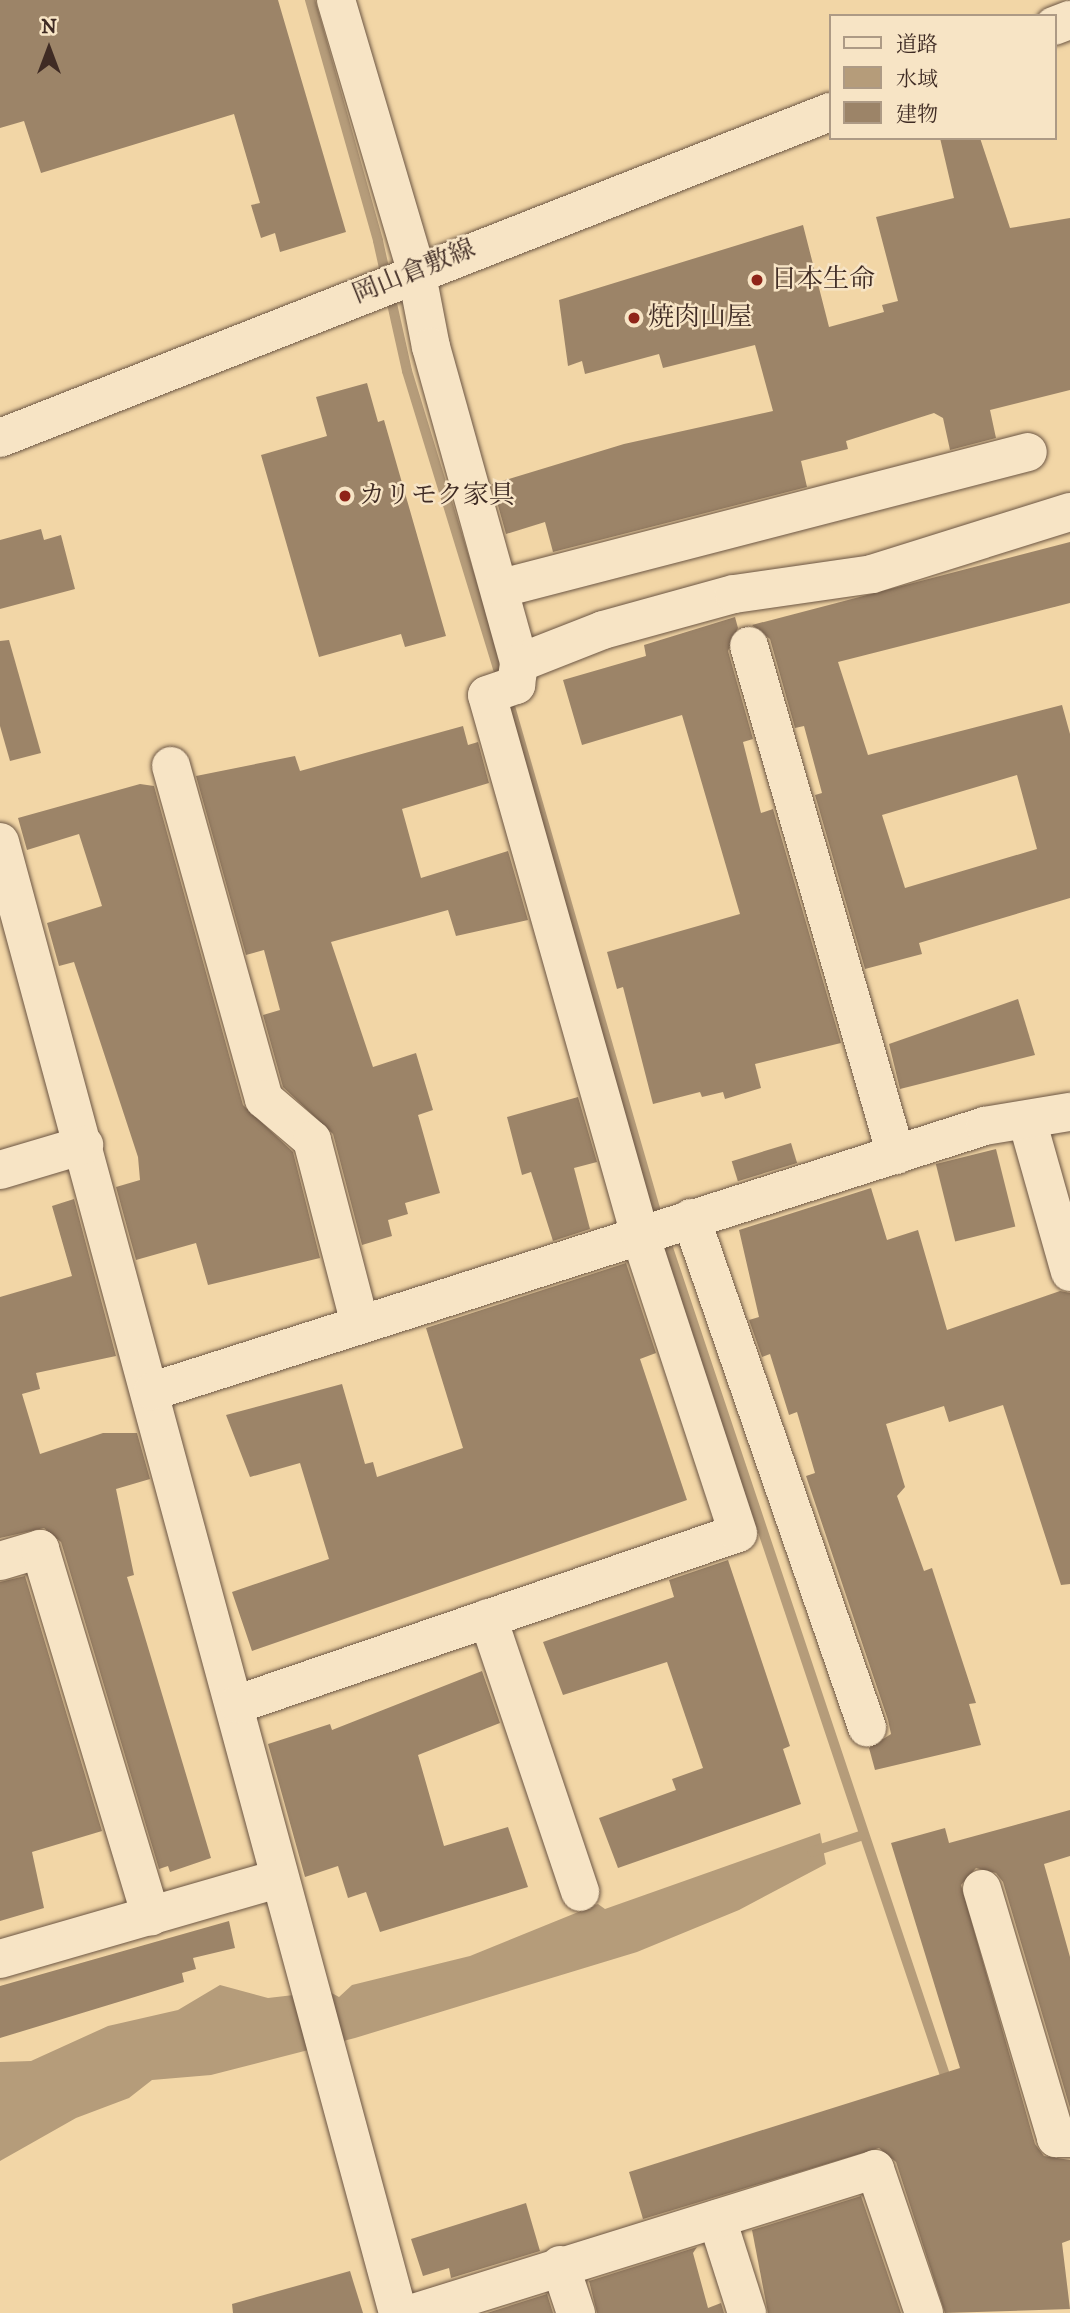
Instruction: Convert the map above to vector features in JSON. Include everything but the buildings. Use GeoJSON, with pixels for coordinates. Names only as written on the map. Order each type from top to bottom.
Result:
{"type":"FeatureCollection","features":[{"type":"Feature","properties":{"kind":"street"},"geometry":{"type":"LineString","coordinates":[[336,0],[400,277],[431,347],[502,588],[508,681]]}},
{"type":"Feature","properties":{"kind":"street","name":"岡山倉敷線"},"geometry":{"type":"LineString","coordinates":[[0,438],[400,277],[828,113]]}},
{"type":"Feature","properties":{"kind":"street"},"geometry":{"type":"LineString","coordinates":[[502,588],[1028,452]]}},
{"type":"Feature","properties":{"kind":"street"},"geometry":{"type":"LineString","coordinates":[[867,1727],[664,1227],[487,695],[603,630],[708,601],[872,574],[1070,512]]}},
{"type":"Feature","properties":{"kind":"street"},"geometry":{"type":"LineString","coordinates":[[749,646],[896,1155]]}},
{"type":"Feature","properties":{"kind":"street"},"geometry":{"type":"LineString","coordinates":[[171,766],[264,1099],[312,1140],[360,1324]]}},
{"type":"Feature","properties":{"kind":"street"},"geometry":{"type":"LineString","coordinates":[[0,842],[153,1391],[237,1704],[277,1879],[398,2313]]}},
{"type":"Feature","properties":{"kind":"street"},"geometry":{"type":"LineString","coordinates":[[153,1391],[896,1155],[1027,1120],[1070,1112]]}},
{"type":"Feature","properties":{"kind":"street"},"geometry":{"type":"LineString","coordinates":[[1027,1120],[1070,1272]]}},
{"type":"Feature","properties":{"kind":"street"},"geometry":{"type":"LineString","coordinates":[[0,1170],[84,1145]]}},
{"type":"Feature","properties":{"kind":"street"},"geometry":{"type":"LineString","coordinates":[[237,1704],[738,1533],[664,1227]]}},
{"type":"Feature","properties":{"kind":"street"},"geometry":{"type":"LineString","coordinates":[[0,1561],[40,1549],[151,1917]]}},
{"type":"Feature","properties":{"kind":"street"},"geometry":{"type":"LineString","coordinates":[[488,1618],[580,1892]]}},
{"type":"Feature","properties":{"kind":"street"},"geometry":{"type":"LineString","coordinates":[[0,1959],[277,1879]]}},
{"type":"Feature","properties":{"kind":"street"},"geometry":{"type":"LineString","coordinates":[[982,1889],[1056,2138],[1070,2138]]}},
{"type":"Feature","properties":{"kind":"street"},"geometry":{"type":"LineString","coordinates":[[414,2313],[560,2265],[875,2169],[924,2313]]}},
{"type":"Feature","properties":{"kind":"street"},"geometry":{"type":"LineString","coordinates":[[717,2219],[747,2313]]}},
{"type":"Feature","properties":{"kind":"street"},"geometry":{"type":"LineString","coordinates":[[560,2265],[576,2313]]}},
{"type":"Feature","properties":{"kind":"water"},"geometry":{"type":"Polygon","coordinates":[[[820,1833],[826,1864],[739,1910],[637,1952],[355,2038],[211,2075],[152,2080],[129,2098],[76,2118],[0,2161],[0,2062],[31,2061],[108,2026],[178,2010],[220,1985],[268,1998],[328,1991],[339,1997],[352,1985],[470,1956],[598,1904],[605,1909],[820,1833]]]}},
{"type":"Feature","properties":{"kind":"waterway"},"geometry":{"type":"LineString","coordinates":[[310,0],[378,241],[407,371],[502,681]]}},
{"type":"Feature","properties":{"kind":"waterway"},"geometry":{"type":"LineString","coordinates":[[507,696],[656,1212],[948,2084]]}},
{"type":"Feature","properties":{"kind":"waterway"},"geometry":{"type":"LineString","coordinates":[[812,1852],[863,1835]]}},
{"type":"Feature","properties":{"kind":"place","name":"日本生命"},"geometry":{"type":"Point","coordinates":[757,280]}},
{"type":"Feature","properties":{"kind":"place","name":"焼肉山屋"},"geometry":{"type":"Point","coordinates":[634,318]}},
{"type":"Feature","properties":{"kind":"place","name":"カリモク家具"},"geometry":{"type":"Point","coordinates":[345,496]}}]}
